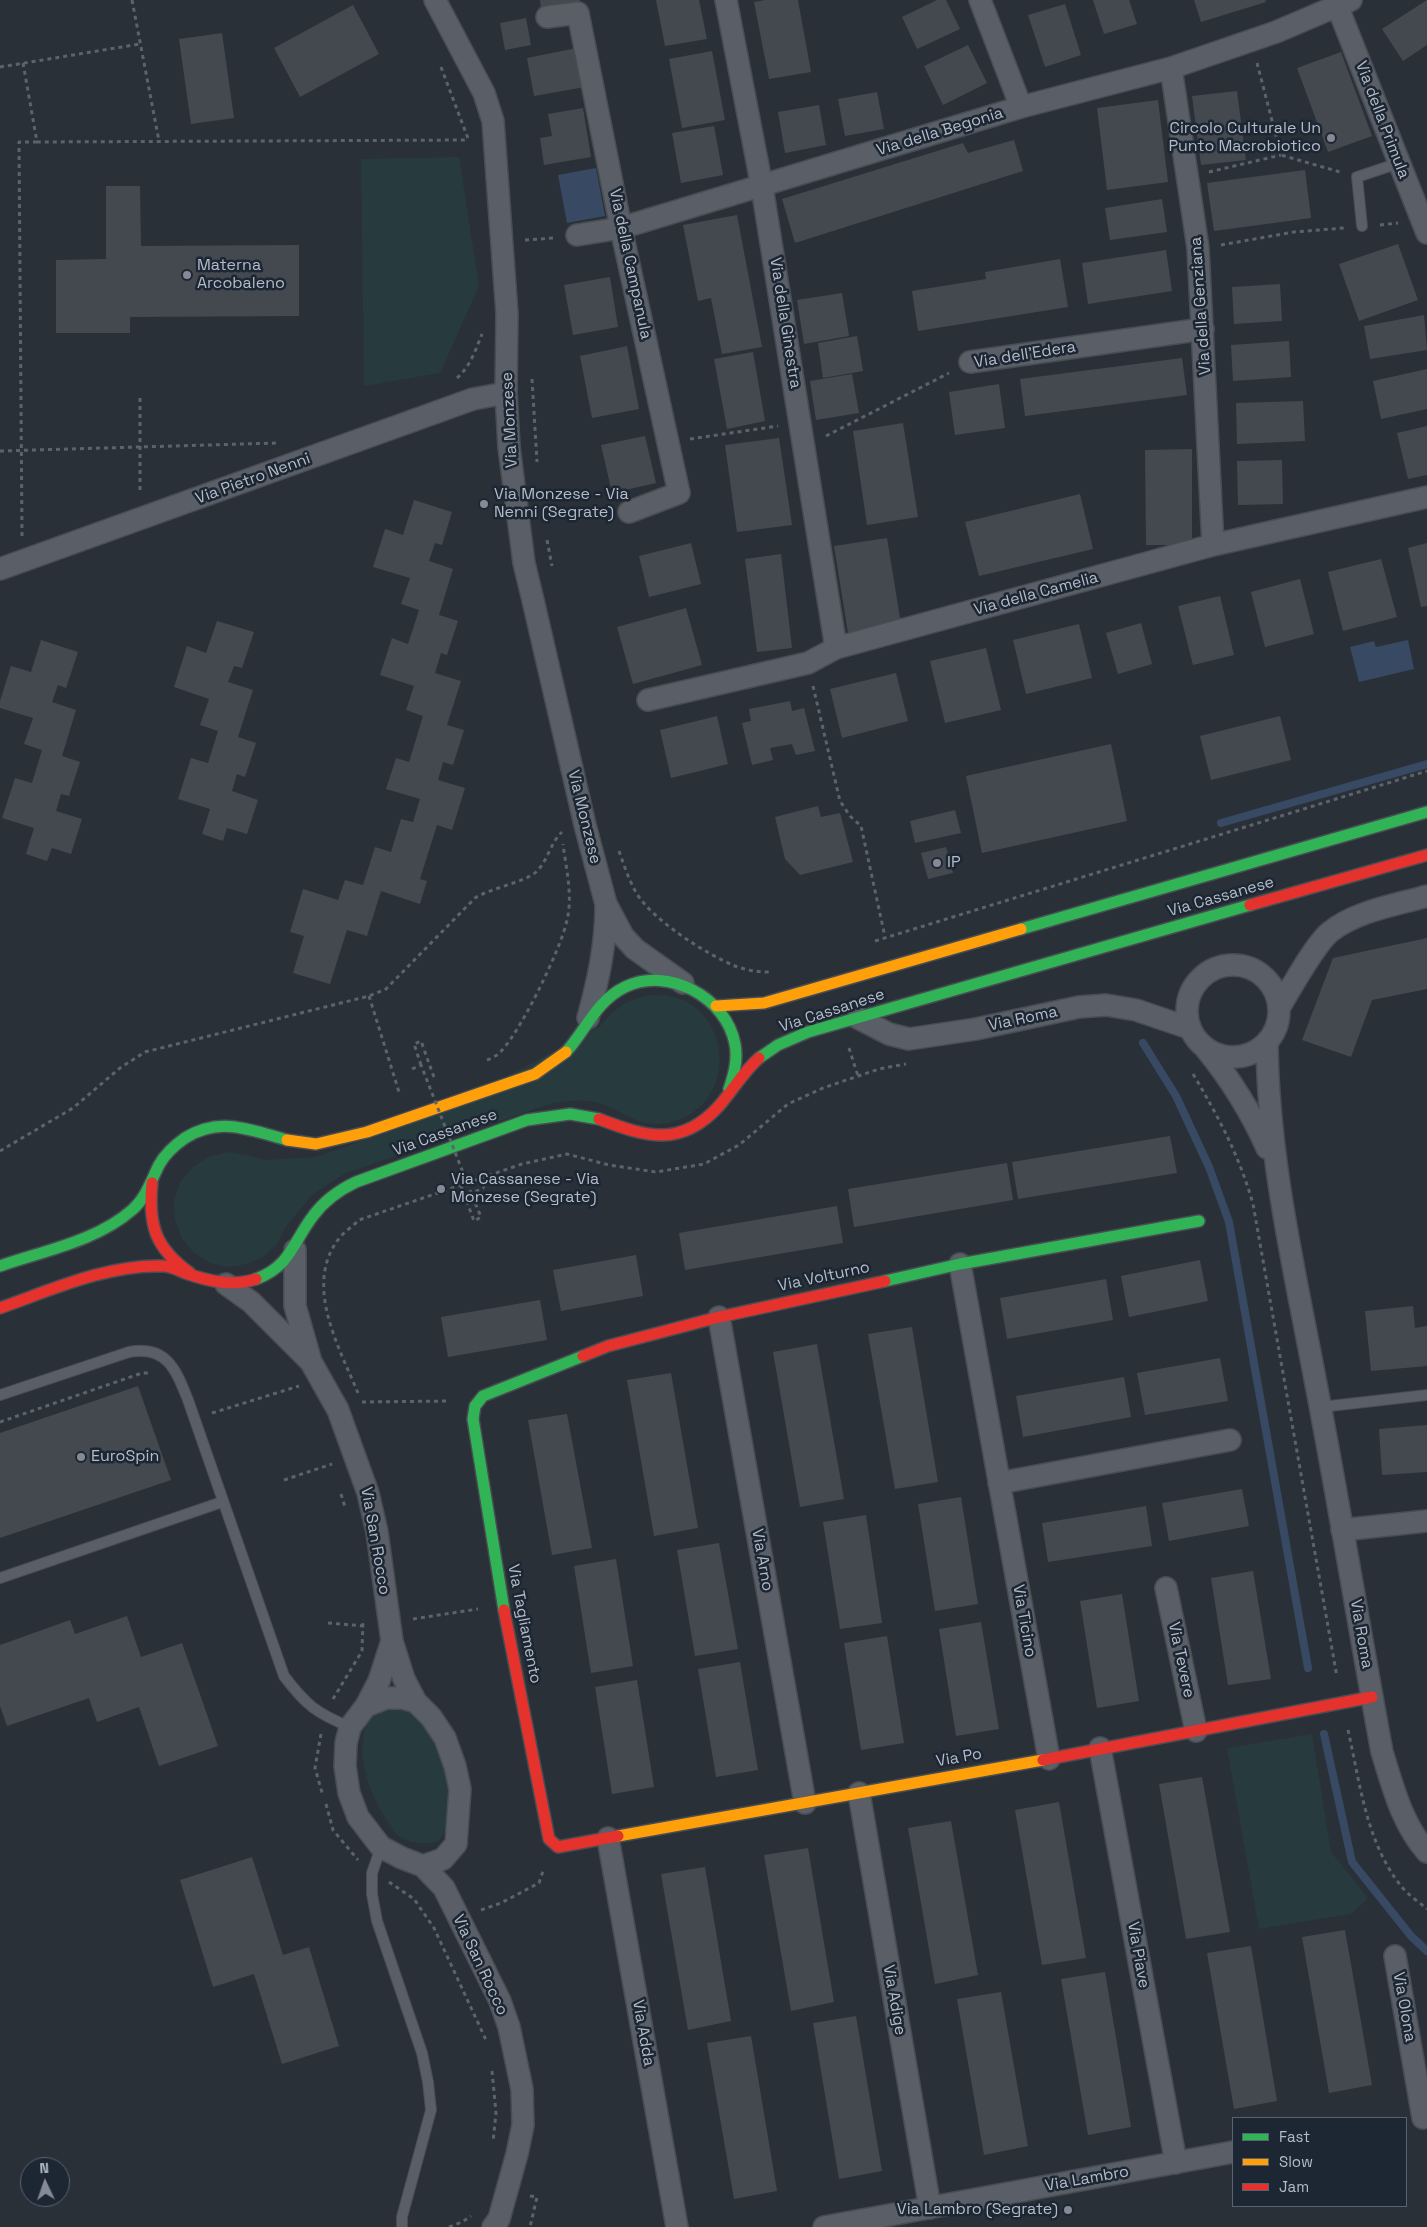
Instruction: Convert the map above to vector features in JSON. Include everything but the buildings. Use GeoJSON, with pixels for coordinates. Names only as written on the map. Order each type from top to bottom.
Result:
{"type":"FeatureCollection","features":[{"type":"Feature","properties":{"kind":"main road","name":"Via Cassanese"},"geometry":{"type":"LineString","coordinates":[[0,1266],[108,1227],[133,1209],[152,1182],[160,1165],[176,1145],[192,1134],[210,1127],[238,1125],[287,1141],[313,1144],[351,1139],[535,1074],[552,1064],[570,1047],[588,1018],[604,999],[628,984],[657,980],[685,985],[705,996],[716,1006],[764,1003],[1427,812]]}},
{"type":"Feature","properties":{"kind":"main road","name":"Via Cassanese"},"geometry":{"type":"LineString","coordinates":[[0,1308],[99,1274],[167,1266],[209,1282],[226,1284],[252,1281],[285,1261],[295,1250],[309,1222],[330,1198],[354,1183],[537,1117],[567,1114],[590,1115],[640,1135],[655,1137],[678,1134],[700,1123],[714,1113],[754,1062],[776,1045],[808,1032],[1427,855]]}},
{"type":"Feature","properties":{"kind":"main road"},"geometry":{"type":"LineString","coordinates":[[716,1006],[731,1031],[735,1052],[734,1073],[724,1099]]}},
{"type":"Feature","properties":{"kind":"main road"},"geometry":{"type":"LineString","coordinates":[[152,1182],[149,1208],[154,1233],[168,1255],[192,1275]]}},
{"type":"Feature","properties":{"kind":"main road","name":"Via Volturno"},"geometry":{"type":"LineString","coordinates":[[475,1406],[483,1396],[608,1346],[719,1317],[960,1264],[1199,1221]]}},
{"type":"Feature","properties":{"kind":"main road","name":"Via Tagliamento"},"geometry":{"type":"LineString","coordinates":[[475,1406],[503,1605],[549,1839],[552,1843]]}},
{"type":"Feature","properties":{"kind":"main road","name":"Via Po"},"geometry":{"type":"LineString","coordinates":[[552,1843],[558,1847],[1049,1759],[1372,1697]]}},
{"type":"Feature","properties":{"kind":"street","name":"Via Monzese"},"geometry":{"type":"LineString","coordinates":[[435,0],[484,93],[493,121],[507,314],[506,393],[509,447],[524,563],[585,826],[606,904]]}},
{"type":"Feature","properties":{"kind":"street","name":"Via della Ginestra"},"geometry":{"type":"LineString","coordinates":[[726,0],[762,187],[836,648]]}},
{"type":"Feature","properties":{"kind":"street"},"geometry":{"type":"LineString","coordinates":[[980,0],[1021,107]]}},
{"type":"Feature","properties":{"kind":"street","name":"Via della Begonia"},"geometry":{"type":"LineString","coordinates":[[577,235],[622,228],[1021,107],[1171,68],[1251,40],[1341,2]]}},
{"type":"Feature","properties":{"kind":"street","name":"Via della Primula"},"geometry":{"type":"LineString","coordinates":[[1341,2],[1424,227]]}},
{"type":"Feature","properties":{"kind":"street","name":"Via della Campanula"},"geometry":{"type":"LineString","coordinates":[[547,18],[578,13],[679,493],[629,512]]}},
{"type":"Feature","properties":{"kind":"street","name":"Via della Genziana"},"geometry":{"type":"LineString","coordinates":[[1171,68],[1198,248],[1213,545]]}},
{"type":"Feature","properties":{"kind":"street","name":"Via dell'Edera"},"geometry":{"type":"LineString","coordinates":[[970,362],[1203,329]]}},
{"type":"Feature","properties":{"kind":"street","name":"Via Pietro Nenni"},"geometry":{"type":"LineString","coordinates":[[0,569],[458,405],[506,393]]}},
{"type":"Feature","properties":{"kind":"street","name":"Via della Camelia"},"geometry":{"type":"LineString","coordinates":[[648,700],[808,663],[836,648],[1213,545],[1427,497]]}},
{"type":"Feature","properties":{"kind":"street"},"geometry":{"type":"LineString","coordinates":[[1279,1008],[1329,932],[1354,918],[1427,896]]}},
{"type":"Feature","properties":{"kind":"street"},"geometry":{"type":"LineString","coordinates":[[606,904],[623,936],[635,949],[685,985]]}},
{"type":"Feature","properties":{"kind":"street"},"geometry":{"type":"LineString","coordinates":[[588,1018],[603,956],[606,936],[606,904]]}},
{"type":"Feature","properties":{"kind":"street"},"geometry":{"type":"LineString","coordinates":[[1222,966],[1238,966],[1254,970],[1266,979],[1275,993],[1279,1008],[1274,1032],[1267,1043],[1256,1051],[1244,1056],[1231,1058],[1218,1055],[1206,1049],[1194,1036],[1186,1012],[1188,997],[1196,983],[1208,972],[1222,966]]}},
{"type":"Feature","properties":{"kind":"street","name":"Via Roma"},"geometry":{"type":"LineString","coordinates":[[858,1018],[889,1034],[910,1039],[976,1029],[1079,1007],[1106,1006],[1136,1010],[1190,1028]]}},
{"type":"Feature","properties":{"kind":"street","name":"Via Roma"},"geometry":{"type":"LineString","coordinates":[[1267,1043],[1268,1097],[1275,1167],[1321,1407],[1382,1752],[1397,1800],[1415,1839],[1427,1852]]}},
{"type":"Feature","properties":{"kind":"street","name":"Via Roma"},"geometry":{"type":"LineString","coordinates":[[1206,1049],[1237,1089],[1256,1122],[1275,1167]]}},
{"type":"Feature","properties":{"kind":"street","name":"Via San Rocco"},"geometry":{"type":"LineString","coordinates":[[295,1250],[295,1306],[311,1362],[338,1410],[368,1493],[377,1532],[390,1632],[404,1679],[416,1702]]}},
{"type":"Feature","properties":{"kind":"street","name":"Via Ticino"},"geometry":{"type":"LineString","coordinates":[[960,1264],[1049,1759]]}},
{"type":"Feature","properties":{"kind":"street","name":"Via San Rocco"},"geometry":{"type":"LineString","coordinates":[[226,1284],[251,1302],[311,1362]]}},
{"type":"Feature","properties":{"kind":"street","name":"Via Arno"},"geometry":{"type":"LineString","coordinates":[[719,1317],[805,1803]]}},
{"type":"Feature","properties":{"kind":"street"},"geometry":{"type":"LineString","coordinates":[[999,1483],[1230,1440]]}},
{"type":"Feature","properties":{"kind":"street"},"geometry":{"type":"LineString","coordinates":[[1342,1530],[1427,1521]]}},
{"type":"Feature","properties":{"kind":"street","name":"Via Tevere"},"geometry":{"type":"LineString","coordinates":[[1166,1588],[1196,1731]]}},
{"type":"Feature","properties":{"kind":"street","name":"Via San Rocco"},"geometry":{"type":"LineString","coordinates":[[366,1706],[379,1681],[390,1632]]}},
{"type":"Feature","properties":{"kind":"street"},"geometry":{"type":"LineString","coordinates":[[386,1698],[402,1698],[416,1702],[431,1717],[445,1738],[455,1766],[460,1789],[456,1844],[433,1863],[402,1858],[381,1847],[358,1816],[349,1793],[345,1766],[346,1743],[350,1727],[366,1706],[386,1698]]}},
{"type":"Feature","properties":{"kind":"street","name":"Via Piave"},"geometry":{"type":"LineString","coordinates":[[1100,1748],[1176,2163]]}},
{"type":"Feature","properties":{"kind":"street","name":"Via Adige"},"geometry":{"type":"LineString","coordinates":[[859,1793],[930,2208]]}},
{"type":"Feature","properties":{"kind":"street","name":"Via Adda"},"geometry":{"type":"LineString","coordinates":[[608,1838],[677,2227]]}},
{"type":"Feature","properties":{"kind":"street","name":"Via San Rocco"},"geometry":{"type":"LineString","coordinates":[[433,1863],[458,1918],[500,2001],[509,2027],[522,2088],[523,2125],[517,2154],[497,2224]]}},
{"type":"Feature","properties":{"kind":"street","name":"Via Olona"},"geometry":{"type":"LineString","coordinates":[[1395,1956],[1418,2118]]}},
{"type":"Feature","properties":{"kind":"street","name":"Via Lambro"},"geometry":{"type":"LineString","coordinates":[[824,2227],[1232,2152]]}},
{"type":"Feature","properties":{"kind":"lane"},"geometry":{"type":"LineString","coordinates":[[1362,226],[1356,177],[1399,163]]}},
{"type":"Feature","properties":{"kind":"lane"},"geometry":{"type":"LineString","coordinates":[[0,1395],[129,1352],[143,1350],[157,1354],[169,1362],[177,1373],[284,1676],[302,1700],[325,1716],[350,1727]]}},
{"type":"Feature","properties":{"kind":"lane"},"geometry":{"type":"LineString","coordinates":[[1321,1407],[1427,1395]]}},
{"type":"Feature","properties":{"kind":"lane"},"geometry":{"type":"LineString","coordinates":[[0,1578],[222,1502]]}},
{"type":"Feature","properties":{"kind":"lane"},"geometry":{"type":"LineString","coordinates":[[381,1847],[372,1873],[372,1894],[377,1921],[422,2053],[431,2110],[402,2217],[402,2227]]}},
{"type":"Feature","properties":{"kind":"path"},"geometry":{"type":"LineString","coordinates":[[132,0],[159,141]]}},
{"type":"Feature","properties":{"kind":"path"},"geometry":{"type":"LineString","coordinates":[[1251,40],[1281,155]]}},
{"type":"Feature","properties":{"kind":"path"},"geometry":{"type":"LineString","coordinates":[[0,67],[140,44]]}},
{"type":"Feature","properties":{"kind":"path"},"geometry":{"type":"LineString","coordinates":[[23,63],[37,142]]}},
{"type":"Feature","properties":{"kind":"path"},"geometry":{"type":"LineString","coordinates":[[22,561],[19,142],[468,140]]}},
{"type":"Feature","properties":{"kind":"path"},"geometry":{"type":"LineString","coordinates":[[1188,176],[1281,155],[1356,177]]}},
{"type":"Feature","properties":{"kind":"path"},"geometry":{"type":"LineString","coordinates":[[1198,248],[1294,232],[1362,226],[1424,227]]}},
{"type":"Feature","properties":{"kind":"path"},"geometry":{"type":"LineString","coordinates":[[522,241],[577,235]]}},
{"type":"Feature","properties":{"kind":"path"},"geometry":{"type":"LineString","coordinates":[[458,405],[451,383],[463,373],[482,333]]}},
{"type":"Feature","properties":{"kind":"path","name":"Via dell'Edera"},"geometry":{"type":"LineString","coordinates":[[805,447],[970,362]]}},
{"type":"Feature","properties":{"kind":"path"},"geometry":{"type":"LineString","coordinates":[[532,376],[538,472]]}},
{"type":"Feature","properties":{"kind":"path"},"geometry":{"type":"LineString","coordinates":[[140,395],[140,490]]}},
{"type":"Feature","properties":{"kind":"path"},"geometry":{"type":"LineString","coordinates":[[668,442],[801,423]]}},
{"type":"Feature","properties":{"kind":"path"},"geometry":{"type":"LineString","coordinates":[[0,451],[285,443],[302,461]]}},
{"type":"Feature","properties":{"kind":"path"},"geometry":{"type":"LineString","coordinates":[[547,537],[553,574]]}},
{"type":"Feature","properties":{"kind":"path"},"geometry":{"type":"LineString","coordinates":[[808,663],[840,801],[850,816],[861,826],[885,937]]}},
{"type":"Feature","properties":{"kind":"path"},"geometry":{"type":"LineString","coordinates":[[868,943],[1427,771]]}},
{"type":"Feature","properties":{"kind":"path"},"geometry":{"type":"LineString","coordinates":[[0,1151],[73,1108],[120,1068],[145,1052],[369,996],[386,989],[475,898],[487,890],[535,873],[542,865],[551,845],[562,832],[568,891],[568,919],[536,996],[498,1055],[482,1063]]}},
{"type":"Feature","properties":{"kind":"path"},"geometry":{"type":"LineString","coordinates":[[616,844],[636,894],[652,912],[669,926],[693,943],[734,966],[749,970],[777,971]]}},
{"type":"Feature","properties":{"kind":"path"},"geometry":{"type":"LineString","coordinates":[[369,996],[398,1092],[404,1090]]}},
{"type":"Feature","properties":{"kind":"path"},"geometry":{"type":"LineString","coordinates":[[442,1077],[435,1080],[421,1041],[414,1044],[481,1217],[474,1221],[461,1186]]}},
{"type":"Feature","properties":{"kind":"path"},"geometry":{"type":"LineString","coordinates":[[849,1048],[858,1076]]}},
{"type":"Feature","properties":{"kind":"path"},"geometry":{"type":"LineString","coordinates":[[361,1401],[326,1313],[324,1287],[328,1259],[341,1236],[359,1220],[522,1164],[567,1154],[609,1165],[656,1172],[704,1164],[739,1145],[788,1104],[823,1088],[879,1069],[908,1064]]}},
{"type":"Feature","properties":{"kind":"path"},"geometry":{"type":"LineString","coordinates":[[412,1069],[421,1065]]}},
{"type":"Feature","properties":{"kind":"path"},"geometry":{"type":"LineString","coordinates":[[1190,1069],[1230,1140],[1243,1170],[1253,1204],[1342,1702],[1370,1829],[1379,1850],[1402,1886],[1427,1910]]}},
{"type":"Feature","properties":{"kind":"path"},"geometry":{"type":"LineString","coordinates":[[471,1193],[484,1188],[481,1179]]}},
{"type":"Feature","properties":{"kind":"path"},"geometry":{"type":"LineString","coordinates":[[338,1410],[361,1401],[475,1406]]}},
{"type":"Feature","properties":{"kind":"path"},"geometry":{"type":"LineString","coordinates":[[284,1480],[332,1464]]}},
{"type":"Feature","properties":{"kind":"path"},"geometry":{"type":"LineString","coordinates":[[328,1623],[363,1626],[390,1632],[503,1605]]}},
{"type":"Feature","properties":{"kind":"path"},"geometry":{"type":"LineString","coordinates":[[434,1928],[501,1903],[539,1882],[552,1843]]}},
{"type":"Feature","properties":{"kind":"green space"},"geometry":{"type":"Polygon","coordinates":[[[459,157],[479,286],[440,373],[364,386],[361,159],[459,157]]]}},
{"type":"Feature","properties":{"kind":"green space"},"geometry":{"type":"Polygon","coordinates":[[[653,995],[683,1000],[700,1012],[712,1028],[718,1047],[719,1066],[715,1085],[705,1101],[691,1114],[671,1122],[650,1124],[633,1119],[599,1103],[576,1101],[553,1103],[346,1173],[313,1194],[285,1228],[277,1244],[263,1257],[247,1264],[228,1267],[210,1263],[194,1253],[182,1239],[175,1220],[174,1201],[180,1182],[193,1167],[209,1157],[228,1152],[265,1160],[316,1157],[434,1116],[600,1026],[623,1004],[653,995]]]}},
{"type":"Feature","properties":{"kind":"green space"},"geometry":{"type":"Polygon","coordinates":[[[408,1705],[430,1730],[451,1779],[446,1829],[439,1841],[414,1842],[404,1839],[395,1833],[373,1795],[364,1766],[363,1737],[373,1710],[408,1705]]]}},
{"type":"Feature","properties":{"kind":"green space"},"geometry":{"type":"Polygon","coordinates":[[[1312,1734],[1331,1852],[1368,1898],[1351,1914],[1259,1929],[1227,1748],[1312,1734]]]}},
{"type":"Feature","properties":{"kind":"water"},"geometry":{"type":"Polygon","coordinates":[[[596,168],[605,216],[567,223],[558,175],[596,168]]]}},
{"type":"Feature","properties":{"kind":"water"},"geometry":{"type":"Polygon","coordinates":[[[1408,640],[1414,669],[1359,682],[1350,647],[1374,641],[1376,647],[1408,640]]]}},
{"type":"Feature","properties":{"kind":"waterway"},"geometry":{"type":"LineString","coordinates":[[1221,823],[1427,764]]}},
{"type":"Feature","properties":{"kind":"waterway"},"geometry":{"type":"LineString","coordinates":[[1143,1043],[1176,1096],[1209,1167],[1229,1222],[1308,1668]]}},
{"type":"Feature","properties":{"kind":"waterway"},"geometry":{"type":"LineString","coordinates":[[1324,1734],[1352,1862],[1411,1936],[1427,1951]]}},
{"type":"Feature","properties":{"kind":"traffic: fast"},"geometry":{"type":"LineString","coordinates":[[1021,929],[1427,812]]}},
{"type":"Feature","properties":{"kind":"traffic: fast"},"geometry":{"type":"LineString","coordinates":[[759,1058],[778,1045],[808,1032],[1250,905]]}},
{"type":"Feature","properties":{"kind":"traffic: fast"},"geometry":{"type":"LineString","coordinates":[[566,1052],[592,1016],[615,993],[642,981],[659,980],[676,983],[693,990],[708,1000],[720,1012],[729,1027],[735,1044],[736,1056],[729,1089]]}},
{"type":"Feature","properties":{"kind":"traffic: fast"},"geometry":{"type":"LineString","coordinates":[[256,1279],[268,1274],[284,1260],[322,1205],[338,1192],[356,1182],[527,1120],[570,1114],[599,1119]]}},
{"type":"Feature","properties":{"kind":"traffic: fast"},"geometry":{"type":"LineString","coordinates":[[0,1266],[69,1244],[103,1230],[118,1221],[141,1200],[167,1153],[185,1138],[198,1131],[223,1126],[236,1127],[287,1140]]}},
{"type":"Feature","properties":{"kind":"traffic: fast"},"geometry":{"type":"LineString","coordinates":[[885,1281],[960,1264],[1199,1221]]}},
{"type":"Feature","properties":{"kind":"traffic: fast"},"geometry":{"type":"LineString","coordinates":[[504,1610],[473,1419],[475,1406],[483,1396],[583,1356]]}},
{"type":"Feature","properties":{"kind":"traffic: slow"},"geometry":{"type":"LineString","coordinates":[[716,1006],[764,1003],[1021,929]]}},
{"type":"Feature","properties":{"kind":"traffic: slow"},"geometry":{"type":"LineString","coordinates":[[287,1140],[316,1144],[367,1132],[535,1074],[566,1052]]}},
{"type":"Feature","properties":{"kind":"traffic: slow"},"geometry":{"type":"LineString","coordinates":[[618,1836],[1043,1760]]}},
{"type":"Feature","properties":{"kind":"traffic: jam"},"geometry":{"type":"LineString","coordinates":[[1250,905],[1427,855]]}},
{"type":"Feature","properties":{"kind":"traffic: jam"},"geometry":{"type":"LineString","coordinates":[[599,1119],[648,1134],[677,1133],[691,1128],[705,1119],[719,1106],[759,1058]]}},
{"type":"Feature","properties":{"kind":"traffic: jam"},"geometry":{"type":"LineString","coordinates":[[152,1183],[151,1211],[156,1234],[169,1254],[190,1273]]}},
{"type":"Feature","properties":{"kind":"traffic: jam"},"geometry":{"type":"LineString","coordinates":[[0,1308],[59,1286],[101,1274],[142,1266],[169,1267],[194,1276],[220,1282],[238,1283],[256,1279]]}},
{"type":"Feature","properties":{"kind":"traffic: jam"},"geometry":{"type":"LineString","coordinates":[[583,1356],[608,1346],[719,1317],[885,1281]]}},
{"type":"Feature","properties":{"kind":"traffic: jam"},"geometry":{"type":"LineString","coordinates":[[504,1610],[549,1839],[558,1847],[618,1836]]}},
{"type":"Feature","properties":{"kind":"traffic: jam"},"geometry":{"type":"LineString","coordinates":[[1043,1760],[1372,1697]]}},
{"type":"Feature","properties":{"kind":"place","name":"Circolo Culturale Un Punto Macrobiotico"},"geometry":{"type":"Point","coordinates":[1331,138]}},
{"type":"Feature","properties":{"kind":"place","name":"Materna Arcobaleno"},"geometry":{"type":"Point","coordinates":[187,275]}},
{"type":"Feature","properties":{"kind":"place","name":"Via Monzese - Via Nenni (Segrate)"},"geometry":{"type":"Point","coordinates":[484,504]}},
{"type":"Feature","properties":{"kind":"place","name":"IP"},"geometry":{"type":"Point","coordinates":[937,863]}},
{"type":"Feature","properties":{"kind":"place","name":"Via Cassanese - Via Monzese (Segrate)"},"geometry":{"type":"Point","coordinates":[441,1189]}},
{"type":"Feature","properties":{"kind":"place","name":"EuroSpin"},"geometry":{"type":"Point","coordinates":[81,1457]}},
{"type":"Feature","properties":{"kind":"place","name":"Via Lambro (Segrate)"},"geometry":{"type":"Point","coordinates":[1068,2210]}}]}
